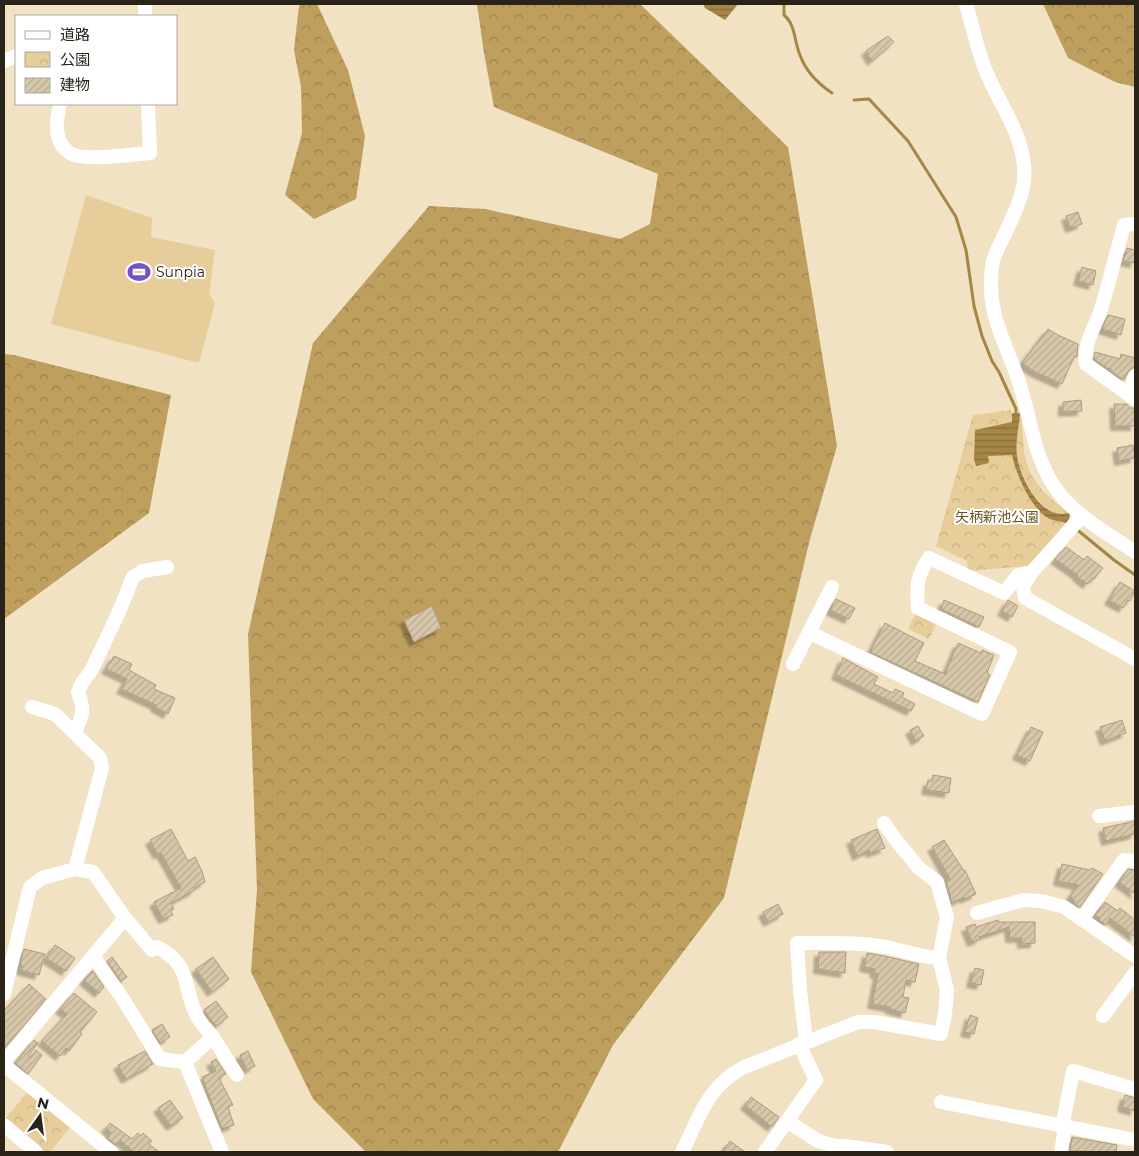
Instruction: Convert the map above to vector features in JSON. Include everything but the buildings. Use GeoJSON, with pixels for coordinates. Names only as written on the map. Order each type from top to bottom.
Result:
{"type":"FeatureCollection","features":[{"type":"Feature","properties":{"kind":"street"},"geometry":{"type":"LineString","coordinates":[[966,4],[985,69],[1015,128],[1025,168],[1018,206],[992,263],[991,279],[994,315],[1018,382],[1040,462],[1077,522],[1135,552]]}},
{"type":"Feature","properties":{"kind":"street"},"geometry":{"type":"LineString","coordinates":[[60,105],[56,134],[61,144],[71,154],[93,158],[150,153],[148,105]]}},
{"type":"Feature","properties":{"kind":"street"},"geometry":{"type":"LineString","coordinates":[[1135,224],[1124,225],[1100,312],[1087,344],[1085,357],[1086,364],[1132,397],[1135,376]]}},
{"type":"Feature","properties":{"kind":"street"},"geometry":{"type":"LineString","coordinates":[[1077,522],[1032,572],[1023,586],[1025,598],[1135,659]]}},
{"type":"Feature","properties":{"kind":"street"},"geometry":{"type":"LineString","coordinates":[[810,633],[982,714],[1010,652],[918,608],[916,588],[921,568],[929,558],[1004,593],[1018,575],[1032,572]]}},
{"type":"Feature","properties":{"kind":"street"},"geometry":{"type":"LineString","coordinates":[[74,733],[82,716],[82,705],[78,692],[91,671],[133,577],[142,571],[167,567]]}},
{"type":"Feature","properties":{"kind":"street"},"geometry":{"type":"LineString","coordinates":[[793,664],[832,587]]}},
{"type":"Feature","properties":{"kind":"street"},"geometry":{"type":"LineString","coordinates":[[32,707],[55,714],[100,758],[102,768],[75,869]]}},
{"type":"Feature","properties":{"kind":"street"},"geometry":{"type":"LineString","coordinates":[[1099,816],[1135,812]]}},
{"type":"Feature","properties":{"kind":"street"},"geometry":{"type":"LineString","coordinates":[[682,1152],[701,1110],[716,1089],[729,1075],[742,1068],[858,1022],[875,1022],[941,1034],[946,1014],[947,990],[939,958],[947,917],[937,882],[918,868],[884,823]]}},
{"type":"Feature","properties":{"kind":"street"},"geometry":{"type":"LineString","coordinates":[[1082,919],[1124,860],[1135,861]]}},
{"type":"Feature","properties":{"kind":"street"},"geometry":{"type":"LineString","coordinates":[[4,994],[30,887],[42,878],[75,869],[93,872],[125,918],[152,950],[157,947],[170,954],[183,970],[192,1005],[200,1021],[214,1037],[237,1075]]}},
{"type":"Feature","properties":{"kind":"street"},"geometry":{"type":"LineString","coordinates":[[977,913],[1023,900],[1042,901],[1064,907],[1135,956]]}},
{"type":"Feature","properties":{"kind":"street"},"geometry":{"type":"LineString","coordinates":[[111,1152],[4,1064],[125,918]]}},
{"type":"Feature","properties":{"kind":"street"},"geometry":{"type":"LineString","coordinates":[[765,1152],[816,1080],[803,1043],[797,943],[878,947],[922,957],[939,958]]}},
{"type":"Feature","properties":{"kind":"street"},"geometry":{"type":"LineString","coordinates":[[93,956],[123,999],[160,1059],[185,1062],[214,1037]]}},
{"type":"Feature","properties":{"kind":"street"},"geometry":{"type":"LineString","coordinates":[[1103,1016],[1135,973]]}},
{"type":"Feature","properties":{"kind":"street"},"geometry":{"type":"LineString","coordinates":[[185,1062],[222,1152]]}},
{"type":"Feature","properties":{"kind":"street"},"geometry":{"type":"LineString","coordinates":[[1061,1152],[1073,1071],[1135,1089]]}},
{"type":"Feature","properties":{"kind":"street"},"geometry":{"type":"LineString","coordinates":[[941,1102],[1135,1140]]}},
{"type":"Feature","properties":{"kind":"street"},"geometry":{"type":"LineString","coordinates":[[787,1121],[834,1149],[845,1146],[887,1152]]}},
{"type":"Feature","properties":{"kind":"street"},"geometry":{"type":"LineString","coordinates":[[4,1125],[36,1152]]}},
{"type":"Feature","properties":{"kind":"green space"},"geometry":{"type":"Polygon","coordinates":[[[301,4],[317,4],[348,70],[365,136],[356,199],[314,219],[285,195],[302,133],[301,87],[294,50],[299,6],[301,4]]]}},
{"type":"Feature","properties":{"kind":"green space"},"geometry":{"type":"Polygon","coordinates":[[[477,4],[640,4],[788,147],[837,446],[810,539],[724,898],[613,1045],[558,1152],[366,1152],[313,1099],[251,972],[257,890],[248,634],[313,343],[429,206],[485,209],[620,239],[650,224],[658,174],[494,107],[477,4]]]}},
{"type":"Feature","properties":{"kind":"green space"},"geometry":{"type":"Polygon","coordinates":[[[1043,4],[1135,4],[1135,87],[1115,82],[1068,58],[1043,4]]]}},
{"type":"Feature","properties":{"kind":"green space","name":"Sunpia"},"geometry":{"type":"Polygon","coordinates":[[[86,195],[152,218],[151,237],[215,250],[209,294],[215,303],[199,363],[51,324],[86,195]]]}},
{"type":"Feature","properties":{"kind":"green space"},"geometry":{"type":"Polygon","coordinates":[[[4,354],[171,395],[149,513],[4,619],[4,354]]]}},
{"type":"Feature","properties":{"kind":"green space","name":"矢柄新池公園"},"geometry":{"type":"Polygon","coordinates":[[[1011,410],[1012,413],[1020,413],[1024,452],[1030,472],[1040,487],[1070,513],[1069,519],[1035,561],[1027,566],[968,571],[967,561],[936,546],[973,415],[1011,410]]]}},
{"type":"Feature","properties":{"kind":"green space"},"geometry":{"type":"Polygon","coordinates":[[[916,613],[937,622],[929,639],[908,629],[916,613]]]}},
{"type":"Feature","properties":{"kind":"green space"},"geometry":{"type":"Polygon","coordinates":[[[29,1090],[72,1125],[50,1152],[43,1152],[4,1120],[29,1090]]]}},
{"type":"Feature","properties":{"kind":"shaded area"},"geometry":{"type":"Polygon","coordinates":[[[703,4],[738,4],[725,20],[705,8],[703,4]]]}},
{"type":"Feature","properties":{"kind":"shaded area"},"geometry":{"type":"Polygon","coordinates":[[[1012,413],[1020,413],[1017,456],[1026,484],[1045,508],[1062,514],[1070,513],[1066,523],[1050,519],[1037,508],[1025,491],[1012,455],[988,456],[989,463],[976,466],[974,459],[975,430],[1012,422],[1012,413]]]}},
{"type":"Feature","properties":{"kind":"waterway"},"geometry":{"type":"LineString","coordinates":[[784,4],[784,15],[791,24],[805,67],[817,81],[832,93]]}},
{"type":"Feature","properties":{"kind":"waterway"},"geometry":{"type":"LineString","coordinates":[[854,100],[869,99],[908,141],[956,217],[966,250],[974,306],[982,336],[1016,409],[1016,417]]}},
{"type":"Feature","properties":{"kind":"waterway"},"geometry":{"type":"LineString","coordinates":[[1075,528],[1135,575]]}},
{"type":"Feature","properties":{"kind":"place","name":"Sunpia"},"geometry":{"type":"Point","coordinates":[139,272]}}]}
